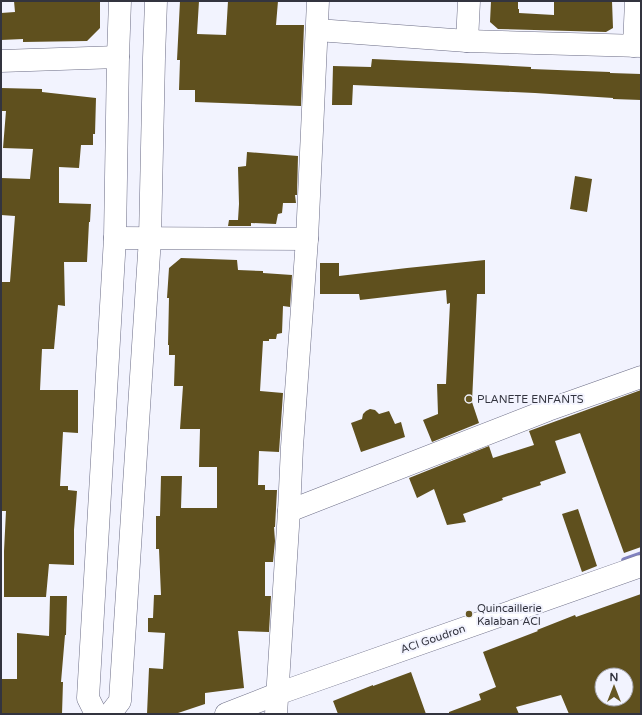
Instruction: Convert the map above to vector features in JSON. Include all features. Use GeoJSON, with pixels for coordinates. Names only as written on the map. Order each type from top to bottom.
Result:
{"type":"FeatureCollection","features":[{"type":"Feature","properties":{"kind":"street"},"geometry":{"type":"LineString","coordinates":[[96,714],[88,698],[116,238],[120,1]]}},
{"type":"Feature","properties":{"kind":"street"},"geometry":{"type":"LineString","coordinates":[[110,714],[120,701],[150,238],[156,1]]}},
{"type":"Feature","properties":{"kind":"street"},"geometry":{"type":"LineString","coordinates":[[276,704],[307,239],[318,1]]}},
{"type":"Feature","properties":{"kind":"street"},"geometry":{"type":"LineString","coordinates":[[466,41],[469,1]]}},
{"type":"Feature","properties":{"kind":"street"},"geometry":{"type":"LineString","coordinates":[[317,30],[466,41],[637,46],[636,1]]}},
{"type":"Feature","properties":{"kind":"street"},"geometry":{"type":"LineString","coordinates":[[1,61],[118,57]]}},
{"type":"Feature","properties":{"kind":"street"},"geometry":{"type":"LineString","coordinates":[[116,238],[307,239]]}},
{"type":"Feature","properties":{"kind":"street"},"geometry":{"type":"LineString","coordinates":[[289,511],[548,410],[641,377]]}},
{"type":"Feature","properties":{"kind":"street","name":"ACI Goudron"},"geometry":{"type":"LineString","coordinates":[[226,714],[276,704],[641,566]]}},
{"type":"Feature","properties":{"kind":"building"},"geometry":{"type":"Polygon","coordinates":[[[14,1],[100,1],[100,28],[87,41],[23,42],[23,39],[1,40],[1,13],[15,12],[14,1]]]}},
{"type":"Feature","properties":{"kind":"building"},"geometry":{"type":"Polygon","coordinates":[[[180,1],[199,1],[197,34],[226,35],[228,1],[278,1],[276,25],[304,25],[301,106],[195,102],[195,90],[179,90],[180,60],[177,60],[180,1]]]}},
{"type":"Feature","properties":{"kind":"building"},"geometry":{"type":"Polygon","coordinates":[[[491,1],[518,1],[519,13],[554,15],[554,1],[612,1],[613,28],[606,32],[498,29],[490,22],[491,1]]]}},
{"type":"Feature","properties":{"kind":"building"},"geometry":{"type":"Polygon","coordinates":[[[372,59],[641,74],[641,100],[535,93],[353,85],[352,105],[332,105],[333,66],[371,67],[372,59]]]}},
{"type":"Feature","properties":{"kind":"building"},"geometry":{"type":"Polygon","coordinates":[[[1,88],[42,89],[42,92],[96,98],[95,134],[93,134],[93,145],[81,145],[79,168],[59,167],[59,203],[91,204],[87,262],[64,262],[65,306],[58,305],[54,349],[42,349],[40,390],[78,390],[78,433],[63,432],[60,486],[68,486],[68,490],[77,491],[74,530],[74,565],[49,564],[46,597],[4,597],[6,511],[1,511],[1,282],[10,282],[15,216],[1,215],[1,178],[30,179],[33,149],[3,148],[6,111],[1,111],[1,88]]]}},
{"type":"Feature","properties":{"kind":"building"},"geometry":{"type":"Polygon","coordinates":[[[247,152],[298,156],[297,195],[295,195],[296,203],[283,203],[282,213],[278,214],[276,224],[251,223],[251,226],[228,226],[229,220],[238,220],[238,167],[246,166],[247,152]]]}},
{"type":"Feature","properties":{"kind":"building"},"geometry":{"type":"Polygon","coordinates":[[[575,176],[592,179],[587,212],[570,209],[575,176]]]}},
{"type":"Feature","properties":{"kind":"building"},"geometry":{"type":"Polygon","coordinates":[[[181,258],[237,260],[238,270],[263,271],[263,273],[292,275],[290,307],[283,306],[282,333],[277,334],[276,339],[263,341],[260,391],[283,393],[279,452],[259,451],[258,485],[265,485],[265,490],[277,490],[273,562],[265,562],[265,596],[271,596],[269,632],[238,631],[244,688],[205,693],[205,704],[175,714],[147,714],[149,668],[163,669],[165,633],[148,632],[148,618],[153,618],[154,595],[161,595],[159,549],[156,549],[156,516],[160,516],[161,476],[182,476],[181,508],[217,508],[217,467],[199,467],[200,429],[180,429],[183,386],[174,386],[175,355],[169,355],[169,298],[167,298],[169,268],[181,258]]]}},
{"type":"Feature","properties":{"kind":"building"},"geometry":{"type":"Polygon","coordinates":[[[485,260],[485,294],[477,294],[472,402],[479,423],[432,442],[423,420],[438,414],[437,384],[446,384],[450,303],[447,304],[446,290],[360,300],[359,294],[320,294],[320,263],[339,263],[339,276],[485,260]]]}},
{"type":"Feature","properties":{"kind":"building"},"geometry":{"type":"Polygon","coordinates":[[[641,390],[641,547],[624,553],[580,433],[555,441],[566,473],[540,482],[541,485],[502,498],[503,500],[463,514],[466,522],[447,525],[434,489],[417,498],[409,478],[489,446],[493,458],[534,445],[529,431],[641,390]]]}},
{"type":"Feature","properties":{"kind":"building"},"geometry":{"type":"Polygon","coordinates":[[[370,409],[375,410],[379,414],[389,411],[395,424],[401,422],[405,437],[361,452],[351,423],[362,419],[363,414],[370,409]]]}},
{"type":"Feature","properties":{"kind":"building"},"geometry":{"type":"Polygon","coordinates":[[[578,509],[597,566],[582,572],[562,514],[578,509]]]}},
{"type":"Feature","properties":{"kind":"building"},"geometry":{"type":"Polygon","coordinates":[[[641,594],[641,714],[569,714],[561,695],[516,707],[519,714],[449,714],[449,712],[481,700],[479,694],[496,687],[483,652],[575,615],[576,617],[641,594]]]}},
{"type":"Feature","properties":{"kind":"building"},"geometry":{"type":"Polygon","coordinates":[[[50,596],[67,596],[66,635],[61,682],[63,682],[62,714],[1,714],[1,679],[17,679],[17,633],[49,636],[50,596]]]}},
{"type":"Feature","properties":{"kind":"building"},"geometry":{"type":"Polygon","coordinates":[[[411,672],[426,714],[338,714],[333,701],[411,672]]]}},
{"type":"Feature","properties":{"kind":"waterway"},"geometry":{"type":"LineString","coordinates":[[624,560],[641,554]]}},
{"type":"Feature","properties":{"kind":"place","name":"PLANETE ENFANTS"},"geometry":{"type":"Point","coordinates":[469,399]}},
{"type":"Feature","properties":{"kind":"place","name":"Quincaillerie Kalaban ACI"},"geometry":{"type":"Point","coordinates":[469,614]}}]}
